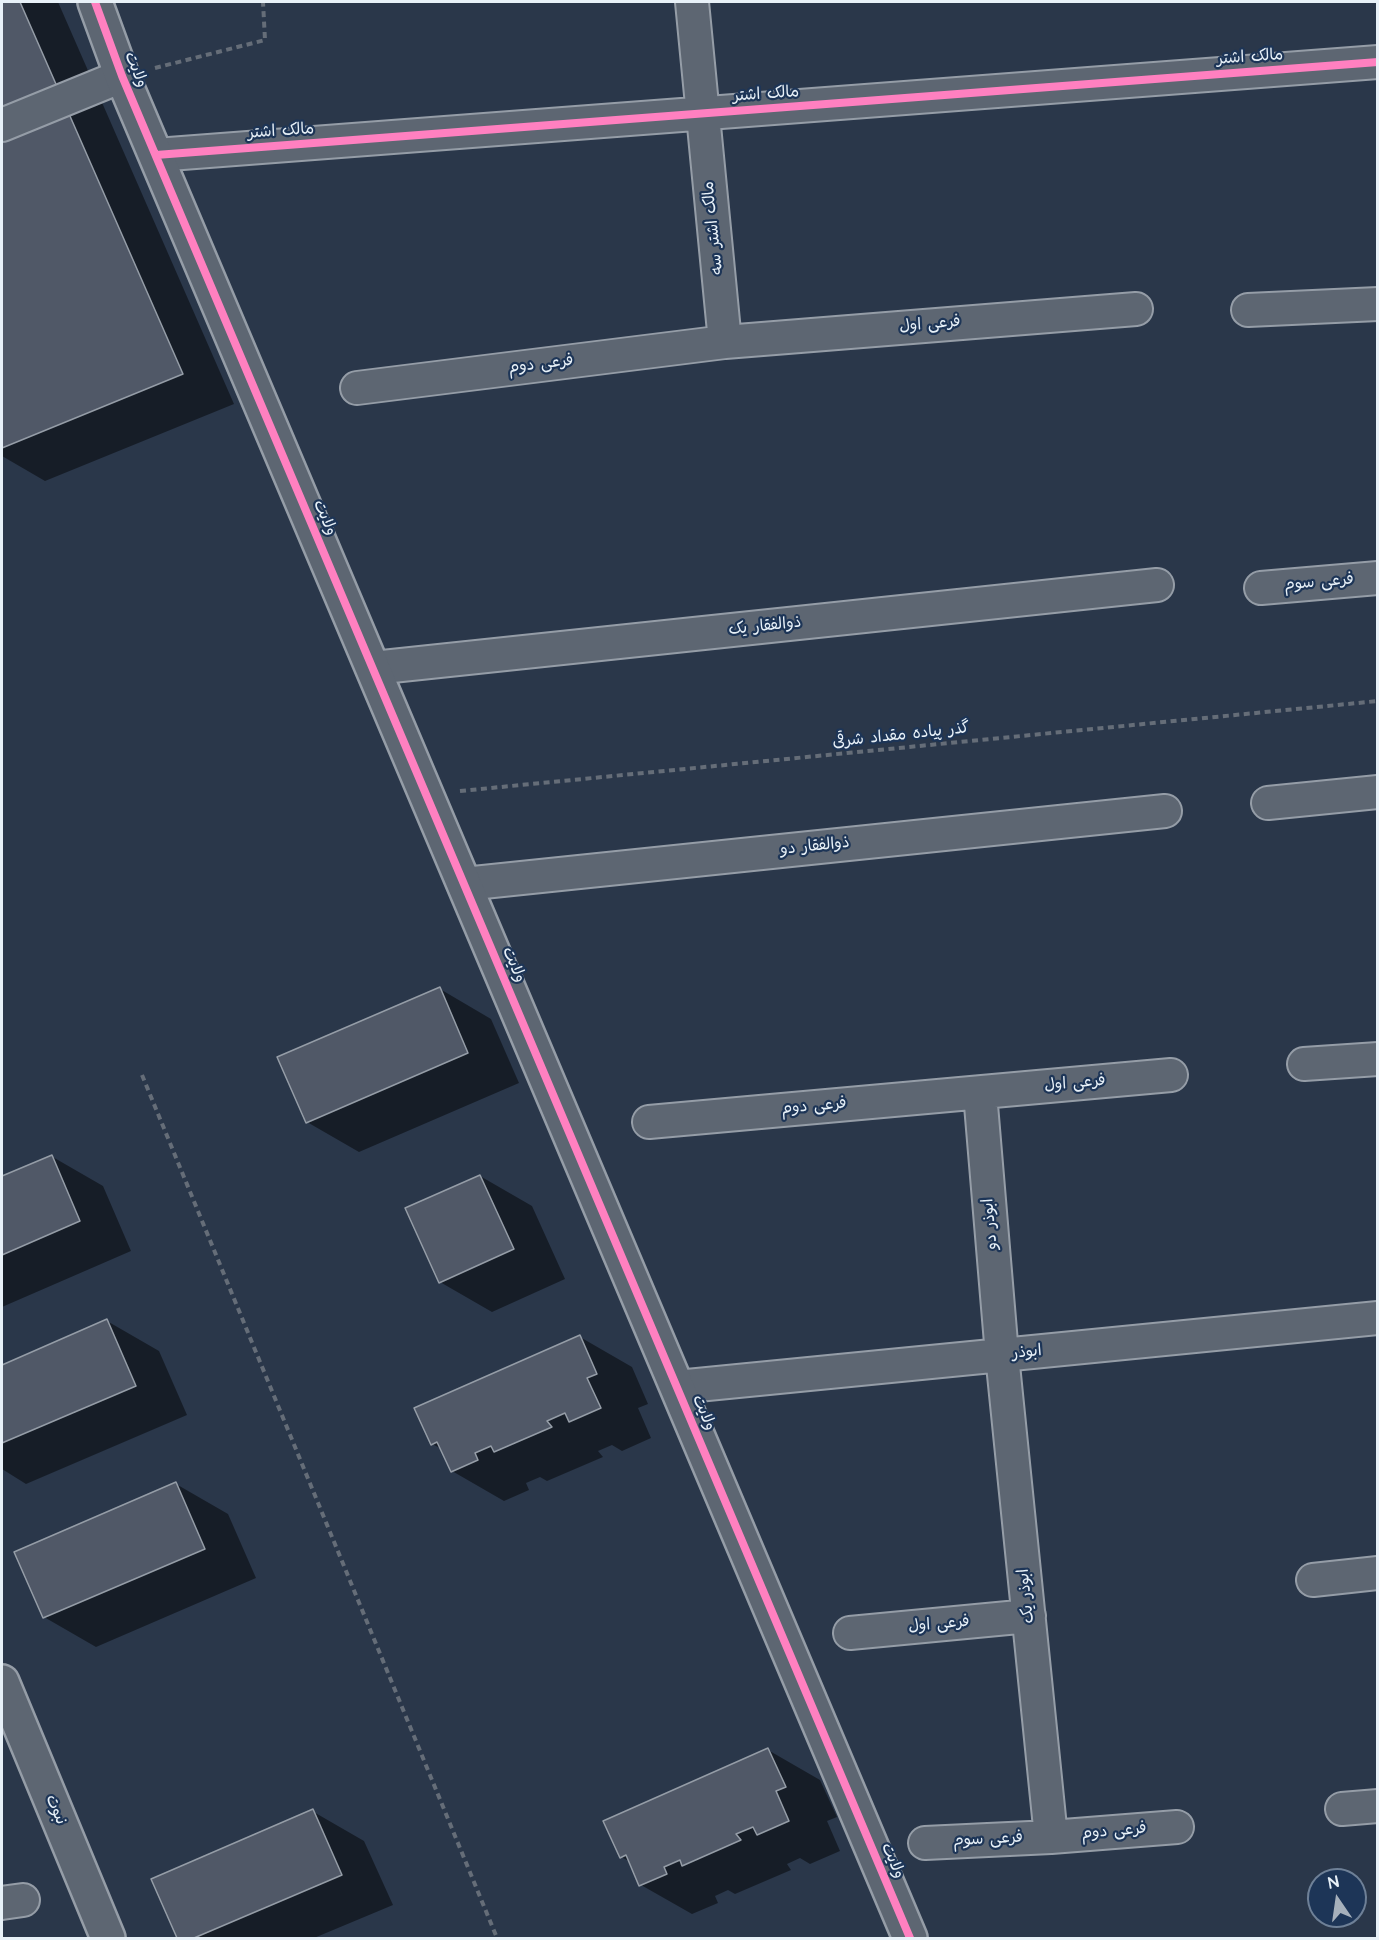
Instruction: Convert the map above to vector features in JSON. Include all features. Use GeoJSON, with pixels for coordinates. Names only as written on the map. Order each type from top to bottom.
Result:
{"type":"FeatureCollection","features":[{"type":"Feature","properties":{"kind":"street","name":"ولایت"},"geometry":{"type":"LineString","coordinates":[[95,2],[122,76],[910,1938]]}},
{"type":"Feature","properties":{"kind":"street","name":"مالک اشتر سه"},"geometry":{"type":"LineString","coordinates":[[692,2],[725,342]]}},
{"type":"Feature","properties":{"kind":"street","name":"مالک اشتر"},"geometry":{"type":"LineString","coordinates":[[156,155],[1377,62]]}},
{"type":"Feature","properties":{"kind":"street"},"geometry":{"type":"LineString","coordinates":[[2,125],[122,76]]}},
{"type":"Feature","properties":{"kind":"street"},"geometry":{"type":"LineString","coordinates":[[1248,310],[1377,304]]}},
{"type":"Feature","properties":{"kind":"street","name":"فرعی اول"},"geometry":{"type":"LineString","coordinates":[[725,342],[1136,309]]}},
{"type":"Feature","properties":{"kind":"street","name":"فرعی دوم"},"geometry":{"type":"LineString","coordinates":[[357,388],[725,342]]}},
{"type":"Feature","properties":{"kind":"street","name":"فرعی سوم"},"geometry":{"type":"LineString","coordinates":[[1261,588],[1377,578]]}},
{"type":"Feature","properties":{"kind":"street","name":"ذوالفقار یک"},"geometry":{"type":"LineString","coordinates":[[373,669],[1157,585]]}},
{"type":"Feature","properties":{"kind":"street"},"geometry":{"type":"LineString","coordinates":[[1268,802],[1377,792]]}},
{"type":"Feature","properties":{"kind":"street","name":"ذوالفقار دو"},"geometry":{"type":"LineString","coordinates":[[464,884],[1165,811]]}},
{"type":"Feature","properties":{"kind":"street"},"geometry":{"type":"LineString","coordinates":[[1304,1064],[1377,1059]]}},
{"type":"Feature","properties":{"kind":"street","name":"فرعی اول"},"geometry":{"type":"LineString","coordinates":[[980,1092],[1171,1075]]}},
{"type":"Feature","properties":{"kind":"street","name":"فرعی دوم"},"geometry":{"type":"LineString","coordinates":[[649,1122],[980,1092]]}},
{"type":"Feature","properties":{"kind":"street","name":"ابوذر دو"},"geometry":{"type":"LineString","coordinates":[[980,1092],[1002,1355]]}},
{"type":"Feature","properties":{"kind":"street","name":"ابوذر"},"geometry":{"type":"LineString","coordinates":[[677,1388],[1377,1318]]}},
{"type":"Feature","properties":{"kind":"street","name":"ابوذر یک"},"geometry":{"type":"LineString","coordinates":[[1002,1355],[1051,1837]]}},
{"type":"Feature","properties":{"kind":"street"},"geometry":{"type":"LineString","coordinates":[[1313,1580],[1377,1573]]}},
{"type":"Feature","properties":{"kind":"street","name":"فرعی اول"},"geometry":{"type":"LineString","coordinates":[[850,1633],[1029,1616]]}},
{"type":"Feature","properties":{"kind":"street","name":"نبوت"},"geometry":{"type":"LineString","coordinates":[[2,1682],[108,1938]]}},
{"type":"Feature","properties":{"kind":"street"},"geometry":{"type":"LineString","coordinates":[[1342,1809],[1377,1806]]}},
{"type":"Feature","properties":{"kind":"street","name":"فرعی دوم"},"geometry":{"type":"LineString","coordinates":[[1051,1837],[1177,1827]]}},
{"type":"Feature","properties":{"kind":"street","name":"فرعی سوم"},"geometry":{"type":"LineString","coordinates":[[925,1843],[1051,1837]]}},
{"type":"Feature","properties":{"kind":"path"},"geometry":{"type":"LineString","coordinates":[[122,76],[265,40],[263,2]]}},
{"type":"Feature","properties":{"kind":"path"},"geometry":{"type":"LineString","coordinates":[[142,1076],[497,1938]]}},
{"type":"Feature","properties":{"kind":"building"},"geometry":{"type":"Polygon","coordinates":[[[2,2],[20,2],[183,374],[2,448],[2,2]]]}},
{"type":"Feature","properties":{"kind":"building"},"geometry":{"type":"Polygon","coordinates":[[[440,987],[468,1053],[306,1123],[277,1057],[440,987]]]}},
{"type":"Feature","properties":{"kind":"building"},"geometry":{"type":"Polygon","coordinates":[[[52,1155],[80,1221],[2,1255],[2,1176],[52,1155]]]}},
{"type":"Feature","properties":{"kind":"building"},"geometry":{"type":"Polygon","coordinates":[[[480,1175],[514,1249],[439,1283],[405,1208],[480,1175]]]}},
{"type":"Feature","properties":{"kind":"building"},"geometry":{"type":"Polygon","coordinates":[[[107,1319],[136,1386],[2,1443],[2,1365],[107,1319]]]}},
{"type":"Feature","properties":{"kind":"building"},"geometry":{"type":"Polygon","coordinates":[[[580,1335],[597,1374],[587,1378],[601,1408],[569,1422],[565,1413],[547,1421],[552,1427],[494,1452],[491,1446],[475,1453],[478,1460],[451,1472],[437,1442],[431,1445],[414,1408],[580,1335]]]}},
{"type":"Feature","properties":{"kind":"building"},"geometry":{"type":"Polygon","coordinates":[[[176,1482],[205,1549],[43,1618],[14,1552],[176,1482]]]}},
{"type":"Feature","properties":{"kind":"building"},"geometry":{"type":"Polygon","coordinates":[[[768,1748],[786,1787],[776,1791],[789,1821],[757,1835],[753,1827],[736,1834],[741,1840],[682,1866],[680,1860],[664,1867],[667,1874],[639,1886],[626,1855],[620,1858],[603,1821],[768,1748]]]}},
{"type":"Feature","properties":{"kind":"building"},"geometry":{"type":"Polygon","coordinates":[[[313,1809],[342,1875],[194,1938],[177,1938],[151,1879],[313,1809]]]}},
{"type":"Feature","properties":{"kind":"cycle path"},"geometry":{"type":"LineString","coordinates":[[95,2],[122,76],[910,1938]]}},
{"type":"Feature","properties":{"kind":"cycle path"},"geometry":{"type":"LineString","coordinates":[[156,155],[1378,62]]}}]}
